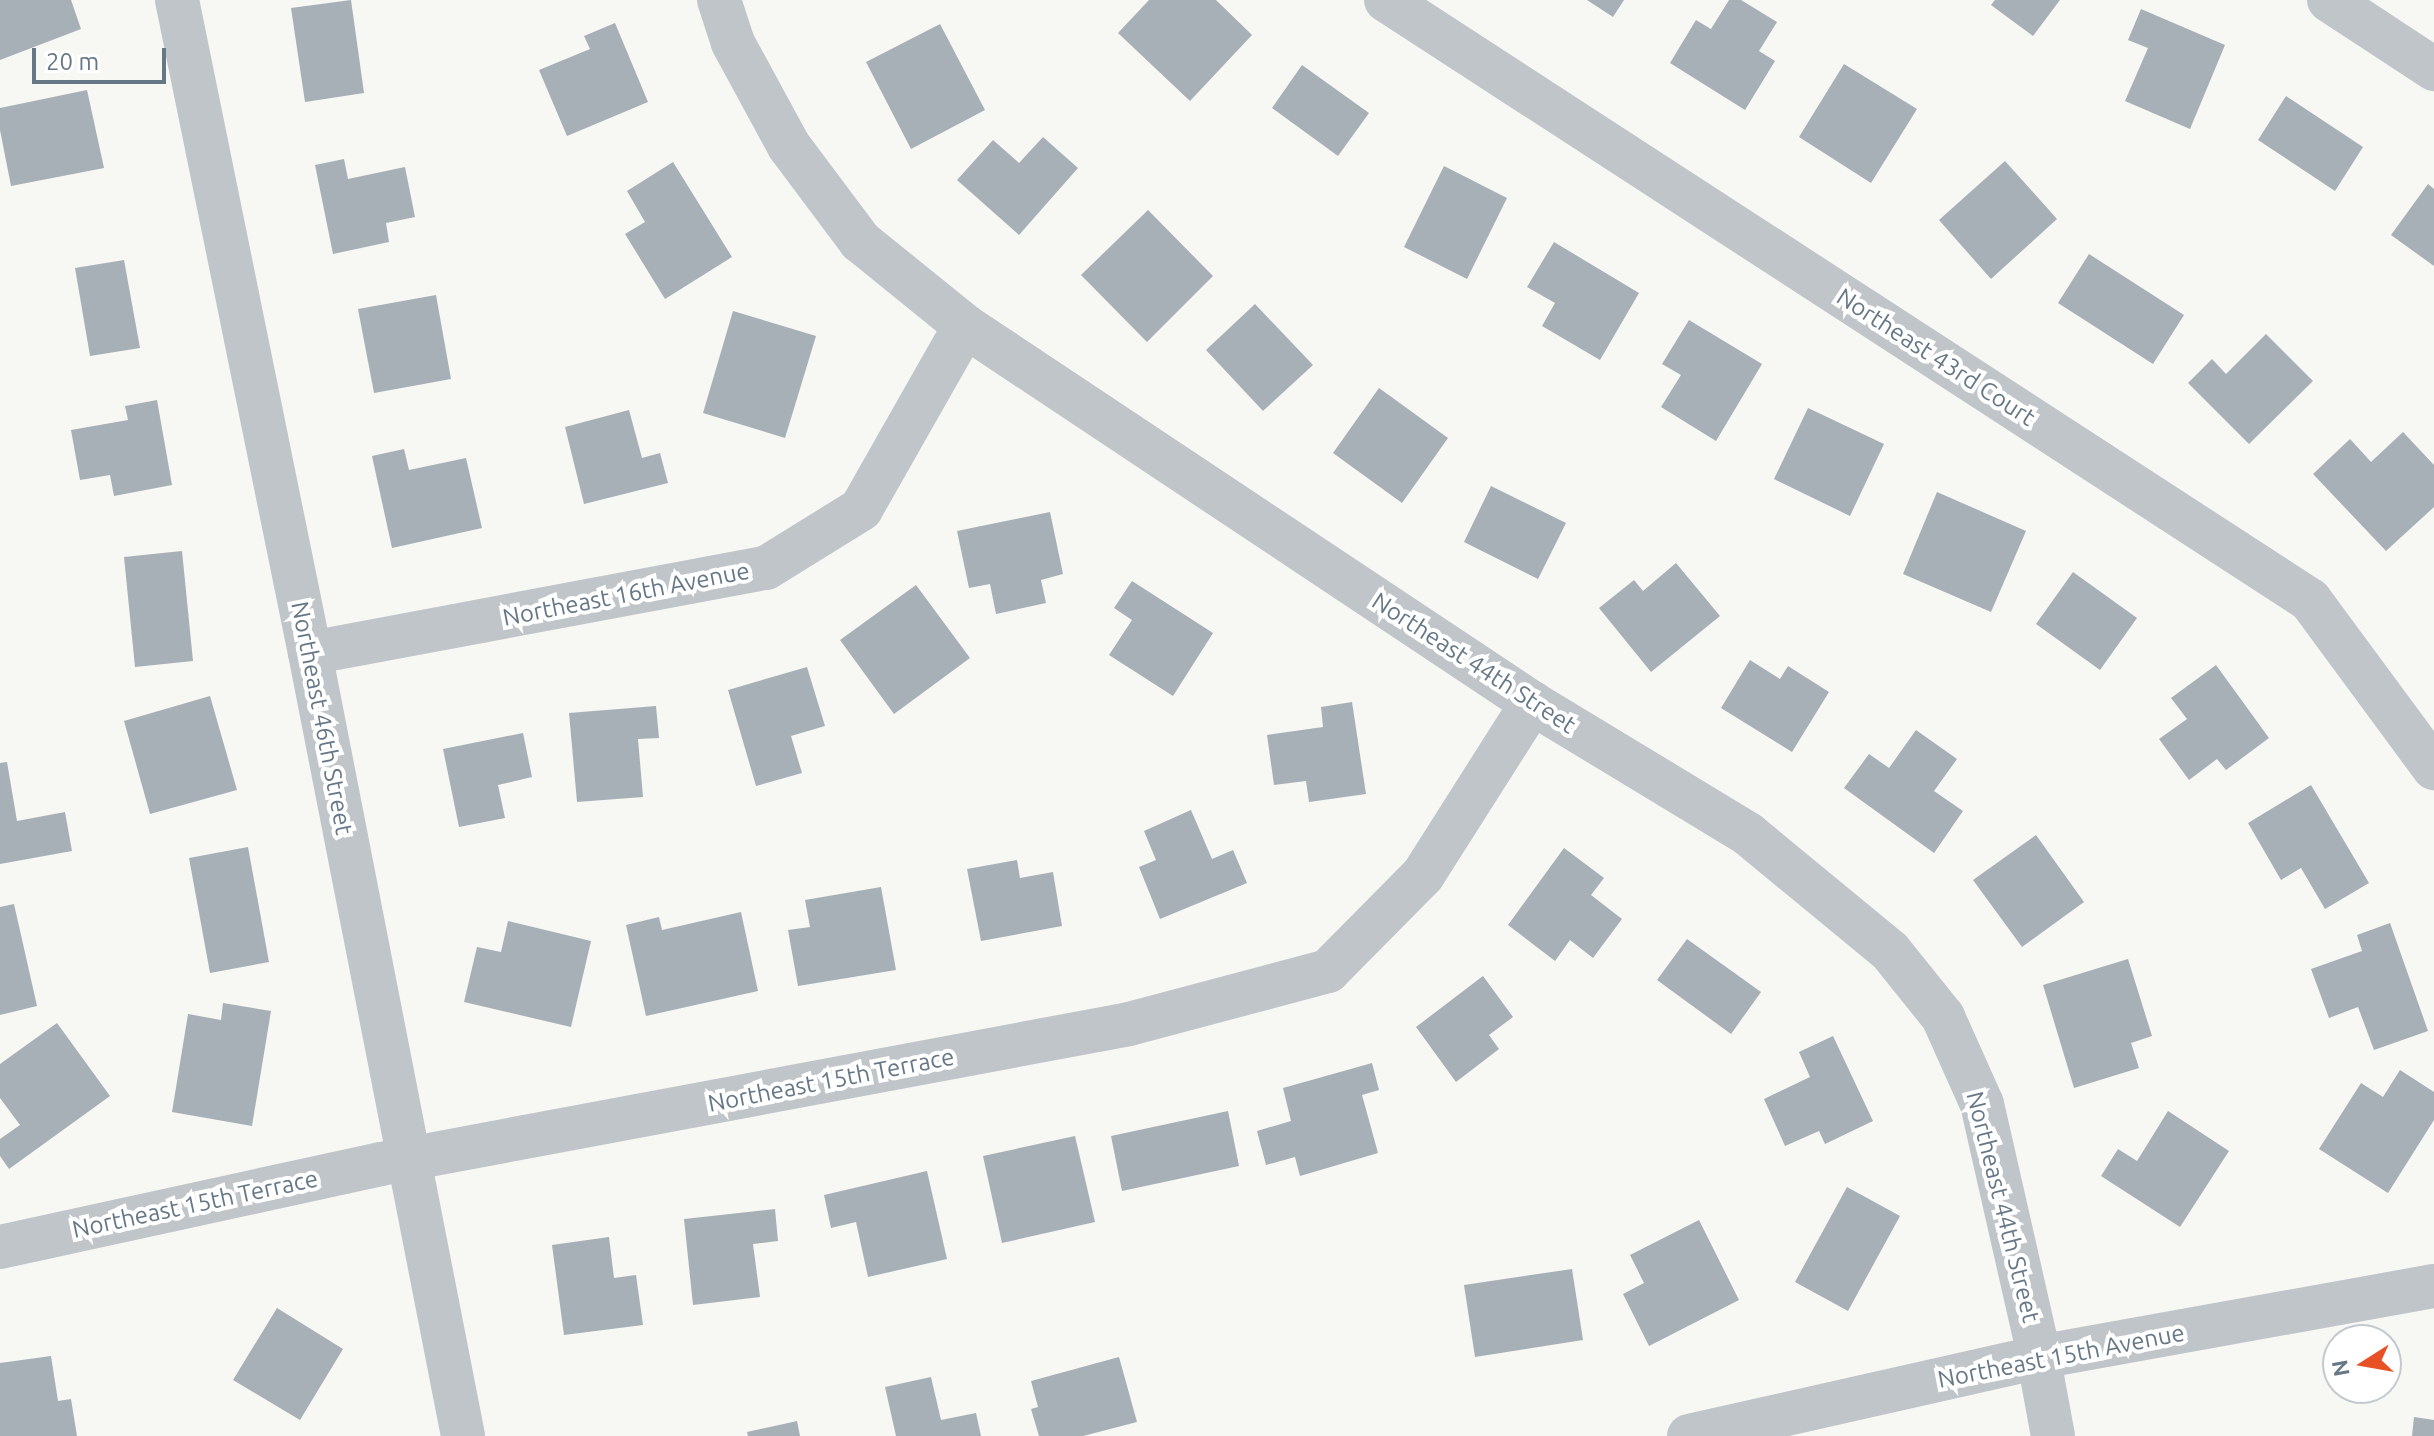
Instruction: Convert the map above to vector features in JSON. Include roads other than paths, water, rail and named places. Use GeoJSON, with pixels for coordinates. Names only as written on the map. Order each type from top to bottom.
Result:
{"type":"FeatureCollection","features":[{"type":"Feature","properties":{"kind":"street","name":"Northeast 46th Street"},"geometry":{"type":"LineString","coordinates":[[177,0],[310,653],[463,1436]]}},
{"type":"Feature","properties":{"kind":"street","name":"Northeast 44th Street"},"geometry":{"type":"LineString","coordinates":[[719,0],[733,43],[789,146],[860,241],[965,326],[1532,703],[1748,834],[1890,951],[1943,1017],[1982,1104],[2039,1357],[2053,1436]]}},
{"type":"Feature","properties":{"kind":"street","name":"Northeast 43rd Court"},"geometry":{"type":"LineString","coordinates":[[1386,0],[2310,600],[2434,768]]}},
{"type":"Feature","properties":{"kind":"street"},"geometry":{"type":"LineString","coordinates":[[2329,0],[2434,69]]}},
{"type":"Feature","properties":{"kind":"street","name":"Northeast 16th Avenue"},"geometry":{"type":"LineString","coordinates":[[310,653],[766,568],[861,509],[965,326]]}},
{"type":"Feature","properties":{"kind":"street","name":"Northeast 15th Terrace"},"geometry":{"type":"LineString","coordinates":[[0,1247],[407,1159],[1129,1024],[1328,971],[1423,875],[1532,703]]}},
{"type":"Feature","properties":{"kind":"street","name":"Northeast 15th Avenue"},"geometry":{"type":"LineString","coordinates":[[1689,1436],[2039,1357],[2434,1286]]}}]}
